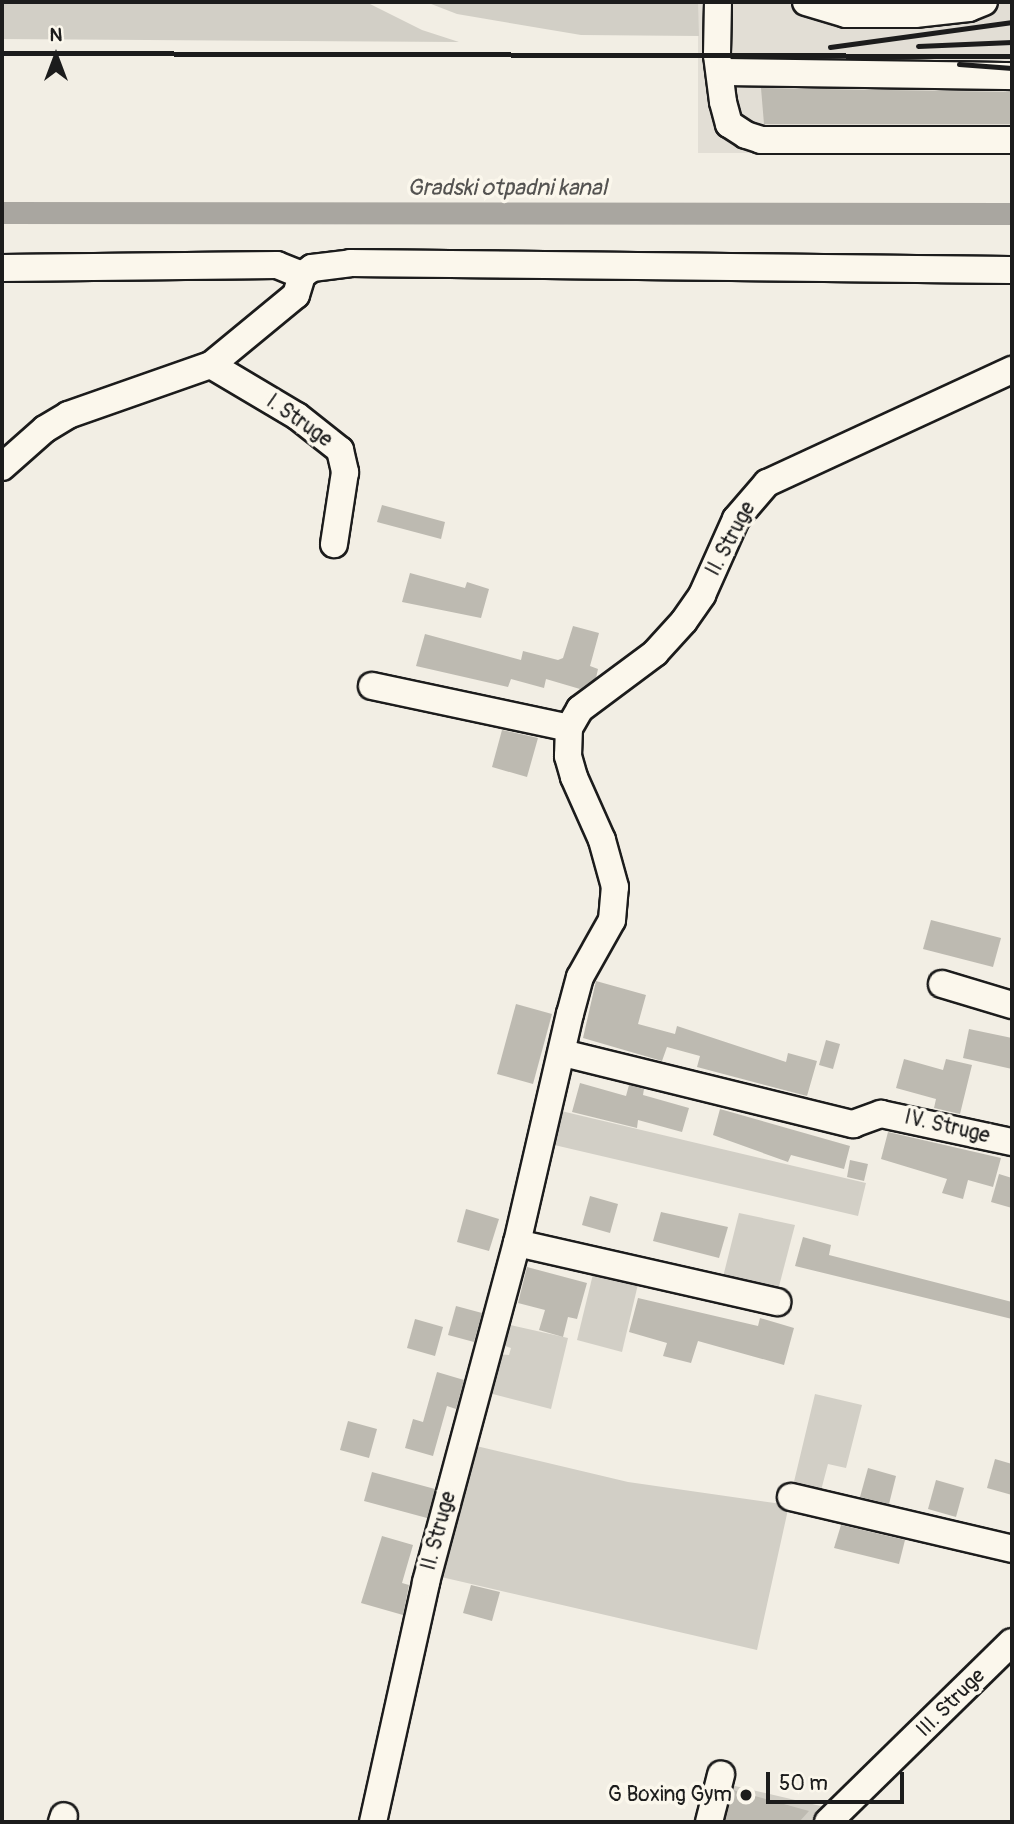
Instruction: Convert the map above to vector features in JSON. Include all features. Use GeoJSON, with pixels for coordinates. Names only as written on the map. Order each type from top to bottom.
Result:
{"type":"FeatureCollection","features":[{"type":"Feature","properties":{"kind":"street"},"geometry":{"type":"LineString","coordinates":[[718,2],[721,72],[729,124],[761,140],[1012,140]]}},
{"type":"Feature","properties":{"kind":"street"},"geometry":{"type":"LineString","coordinates":[[806,2],[846,13],[915,13],[969,8],[984,2]]}},
{"type":"Feature","properties":{"kind":"street"},"geometry":{"type":"LineString","coordinates":[[721,72],[1012,76]]}},
{"type":"Feature","properties":{"kind":"street"},"geometry":{"type":"LineString","coordinates":[[2,467],[45,429],[68,415],[211,365],[296,295],[302,275],[312,268],[350,263],[1012,270]]}},
{"type":"Feature","properties":{"kind":"street"},"geometry":{"type":"LineString","coordinates":[[2,268],[278,265],[302,275]]}},
{"type":"Feature","properties":{"kind":"street","name":"I. Struge"},"geometry":{"type":"LineString","coordinates":[[211,365],[297,416],[340,450],[345,472],[334,544]]}},
{"type":"Feature","properties":{"kind":"street","name":"II. Struge"},"geometry":{"type":"LineString","coordinates":[[373,1822],[426,1582],[517,1243],[580,977],[612,920],[615,887],[602,840],[574,777],[569,728],[580,709],[654,653],[684,621],[702,594],[737,519],[767,483],[1012,370]]}},
{"type":"Feature","properties":{"kind":"street"},"geometry":{"type":"LineString","coordinates":[[372,686],[569,728]]}},
{"type":"Feature","properties":{"kind":"street"},"geometry":{"type":"LineString","coordinates":[[942,984],[1012,1005]]}},
{"type":"Feature","properties":{"kind":"street","name":"IV. Struge"},"geometry":{"type":"LineString","coordinates":[[564,1053],[853,1124],[881,1114],[1012,1142]]}},
{"type":"Feature","properties":{"kind":"street"},"geometry":{"type":"LineString","coordinates":[[517,1243],[777,1302]]}},
{"type":"Feature","properties":{"kind":"street"},"geometry":{"type":"LineString","coordinates":[[791,1497],[1012,1549]]}},
{"type":"Feature","properties":{"kind":"street","name":"III. Struge"},"geometry":{"type":"LineString","coordinates":[[828,1822],[1012,1642]]}},
{"type":"Feature","properties":{"kind":"street"},"geometry":{"type":"LineString","coordinates":[[709,1822],[721,1775]]}},
{"type":"Feature","properties":{"kind":"shaded area"},"geometry":{"type":"Polygon","coordinates":[[[2,2],[366,2],[422,30],[459,42],[2,39],[2,2]]]}},
{"type":"Feature","properties":{"kind":"shaded area"},"geometry":{"type":"Polygon","coordinates":[[[426,2],[698,2],[699,36],[581,35],[457,14],[426,2]]]}},
{"type":"Feature","properties":{"kind":"shaded area"},"geometry":{"type":"Polygon","coordinates":[[[698,2],[1012,2],[1012,153],[698,153],[698,2]]]}},
{"type":"Feature","properties":{"kind":"shaded area"},"geometry":{"type":"Polygon","coordinates":[[[2,202],[1012,203],[1012,225],[2,224],[2,202]]]}},
{"type":"Feature","properties":{"kind":"shaded area"},"geometry":{"type":"Polygon","coordinates":[[[557,1110],[866,1183],[858,1216],[550,1144],[557,1110]]]}},
{"type":"Feature","properties":{"kind":"shaded area"},"geometry":{"type":"Polygon","coordinates":[[[739,1213],[795,1225],[777,1294],[722,1281],[739,1213]]]}},
{"type":"Feature","properties":{"kind":"shaded area"},"geometry":{"type":"Polygon","coordinates":[[[594,1270],[639,1280],[622,1352],[577,1340],[594,1270]]]}},
{"type":"Feature","properties":{"kind":"shaded area"},"geometry":{"type":"Polygon","coordinates":[[[501,1323],[568,1338],[551,1409],[485,1392],[497,1354],[509,1355],[511,1348],[500,1344],[501,1323]]]}},
{"type":"Feature","properties":{"kind":"shaded area"},"geometry":{"type":"Polygon","coordinates":[[[815,1394],[862,1405],[846,1468],[828,1464],[819,1498],[792,1490],[815,1394]]]}},
{"type":"Feature","properties":{"kind":"shaded area"},"geometry":{"type":"Polygon","coordinates":[[[472,1445],[628,1482],[789,1505],[757,1650],[437,1576],[472,1445]]]}},
{"type":"Feature","properties":{"kind":"shaded area","name":"G Boxing Gym"},"geometry":{"type":"Polygon","coordinates":[[[722,1783],[825,1807],[810,1822],[711,1822],[722,1783]]]}},
{"type":"Feature","properties":{"kind":"building"},"geometry":{"type":"Polygon","coordinates":[[[761,88],[1012,92],[1012,124],[764,124],[761,88]]]}},
{"type":"Feature","properties":{"kind":"building"},"geometry":{"type":"Polygon","coordinates":[[[382,505],[445,522],[441,539],[377,522],[382,505]]]}},
{"type":"Feature","properties":{"kind":"building"},"geometry":{"type":"Polygon","coordinates":[[[410,573],[465,588],[467,582],[489,589],[481,618],[402,602],[410,573]]]}},
{"type":"Feature","properties":{"kind":"building"},"geometry":{"type":"Polygon","coordinates":[[[573,626],[599,633],[590,666],[598,669],[596,678],[580,689],[546,679],[544,688],[511,679],[508,687],[416,666],[425,634],[521,660],[523,651],[558,660],[563,658],[573,626]]]}},
{"type":"Feature","properties":{"kind":"building"},"geometry":{"type":"Polygon","coordinates":[[[502,730],[538,738],[527,777],[492,767],[502,730]]]}},
{"type":"Feature","properties":{"kind":"building"},"geometry":{"type":"Polygon","coordinates":[[[931,920],[1001,938],[993,967],[923,949],[931,920]]]}},
{"type":"Feature","properties":{"kind":"building"},"geometry":{"type":"Polygon","coordinates":[[[596,981],[646,995],[638,1024],[675,1034],[677,1026],[786,1062],[788,1053],[817,1061],[807,1096],[697,1067],[700,1056],[667,1047],[662,1061],[583,1038],[596,981]]]}},
{"type":"Feature","properties":{"kind":"building"},"geometry":{"type":"Polygon","coordinates":[[[516,1004],[552,1014],[533,1084],[497,1074],[516,1004]]]}},
{"type":"Feature","properties":{"kind":"building"},"geometry":{"type":"Polygon","coordinates":[[[969,1029],[1012,1038],[1012,1069],[963,1058],[969,1029]]]}},
{"type":"Feature","properties":{"kind":"building"},"geometry":{"type":"Polygon","coordinates":[[[826,1040],[840,1044],[833,1069],[819,1065],[826,1040]]]}},
{"type":"Feature","properties":{"kind":"building"},"geometry":{"type":"Polygon","coordinates":[[[904,1059],[943,1070],[946,1059],[972,1065],[960,1114],[934,1108],[936,1099],[896,1088],[904,1059]]]}},
{"type":"Feature","properties":{"kind":"building"},"geometry":{"type":"Polygon","coordinates":[[[580,1083],[626,1096],[629,1085],[644,1089],[643,1095],[689,1108],[682,1132],[638,1120],[637,1128],[572,1112],[580,1083]]]}},
{"type":"Feature","properties":{"kind":"building"},"geometry":{"type":"Polygon","coordinates":[[[720,1109],[850,1146],[844,1169],[791,1155],[788,1162],[713,1135],[720,1109]]]}},
{"type":"Feature","properties":{"kind":"building"},"geometry":{"type":"Polygon","coordinates":[[[888,1132],[1001,1158],[993,1187],[968,1180],[963,1199],[942,1193],[947,1179],[881,1159],[888,1132]]]}},
{"type":"Feature","properties":{"kind":"building"},"geometry":{"type":"Polygon","coordinates":[[[850,1160],[868,1164],[864,1181],[847,1177],[850,1160]]]}},
{"type":"Feature","properties":{"kind":"building"},"geometry":{"type":"Polygon","coordinates":[[[999,1174],[1012,1178],[1012,1208],[991,1202],[999,1174]]]}},
{"type":"Feature","properties":{"kind":"building"},"geometry":{"type":"Polygon","coordinates":[[[590,1196],[618,1204],[610,1233],[582,1225],[590,1196]]]}},
{"type":"Feature","properties":{"kind":"building"},"geometry":{"type":"Polygon","coordinates":[[[466,1209],[499,1219],[489,1251],[457,1242],[466,1209]]]}},
{"type":"Feature","properties":{"kind":"building"},"geometry":{"type":"Polygon","coordinates":[[[661,1212],[728,1227],[719,1258],[653,1241],[661,1212]]]}},
{"type":"Feature","properties":{"kind":"building"},"geometry":{"type":"Polygon","coordinates":[[[803,1237],[831,1245],[829,1255],[1012,1302],[1012,1319],[795,1266],[803,1237]]]}},
{"type":"Feature","properties":{"kind":"building"},"geometry":{"type":"Polygon","coordinates":[[[527,1267],[587,1283],[577,1319],[568,1317],[563,1337],[539,1330],[545,1310],[518,1303],[527,1267]]]}},
{"type":"Feature","properties":{"kind":"building"},"geometry":{"type":"Polygon","coordinates":[[[638,1298],[758,1326],[760,1318],[794,1328],[784,1365],[698,1341],[691,1363],[663,1356],[667,1343],[629,1332],[638,1298]]]}},
{"type":"Feature","properties":{"kind":"building"},"geometry":{"type":"Polygon","coordinates":[[[456,1306],[482,1313],[474,1342],[448,1335],[456,1306]]]}},
{"type":"Feature","properties":{"kind":"building"},"geometry":{"type":"Polygon","coordinates":[[[415,1319],[443,1327],[435,1356],[407,1348],[415,1319]]]}},
{"type":"Feature","properties":{"kind":"building"},"geometry":{"type":"Polygon","coordinates":[[[437,1372],[464,1380],[456,1409],[447,1406],[433,1456],[405,1448],[413,1419],[423,1422],[437,1372]]]}},
{"type":"Feature","properties":{"kind":"building"},"geometry":{"type":"Polygon","coordinates":[[[348,1421],[377,1429],[369,1458],[340,1450],[348,1421]]]}},
{"type":"Feature","properties":{"kind":"building"},"geometry":{"type":"Polygon","coordinates":[[[995,1459],[1012,1464],[1012,1495],[987,1488],[995,1459]]]}},
{"type":"Feature","properties":{"kind":"building"},"geometry":{"type":"Polygon","coordinates":[[[868,1468],[896,1476],[889,1504],[860,1497],[868,1468]]]}},
{"type":"Feature","properties":{"kind":"building"},"geometry":{"type":"Polygon","coordinates":[[[372,1472],[435,1489],[427,1518],[364,1501],[372,1472]]]}},
{"type":"Feature","properties":{"kind":"building"},"geometry":{"type":"Polygon","coordinates":[[[936,1480],[964,1488],[956,1517],[928,1509],[936,1480]]]}},
{"type":"Feature","properties":{"kind":"building"},"geometry":{"type":"Polygon","coordinates":[[[841,1525],[905,1540],[899,1564],[834,1548],[841,1525]]]}},
{"type":"Feature","properties":{"kind":"building"},"geometry":{"type":"Polygon","coordinates":[[[382,1536],[413,1545],[402,1583],[409,1585],[403,1615],[361,1603],[382,1536]]]}},
{"type":"Feature","properties":{"kind":"building"},"geometry":{"type":"Polygon","coordinates":[[[471,1585],[500,1592],[492,1621],[463,1613],[471,1585]]]}},
{"type":"Feature","properties":{"kind":"building"},"geometry":{"type":"Polygon","coordinates":[[[733,1790],[809,1811],[799,1822],[725,1822],[733,1790]]]}},
{"type":"Feature","properties":{"kind":"railway"},"geometry":{"type":"LineString","coordinates":[[830,47],[1012,22]]}},
{"type":"Feature","properties":{"kind":"railway"},"geometry":{"type":"LineString","coordinates":[[918,46],[1012,42]]}},
{"type":"Feature","properties":{"kind":"railway"},"geometry":{"type":"LineString","coordinates":[[2,53],[1012,56]]}},
{"type":"Feature","properties":{"kind":"railway"},"geometry":{"type":"LineString","coordinates":[[959,64],[1012,68]]}},
{"type":"Feature","properties":{"kind":"place","name":"G Boxing Gym"},"geometry":{"type":"Point","coordinates":[746,1795]}},
{"type":"Feature","properties":{"kind":"water label","name":"Gradski otpadni kanal"},"geometry":{"type":"Point","coordinates":[507,188]}}]}
